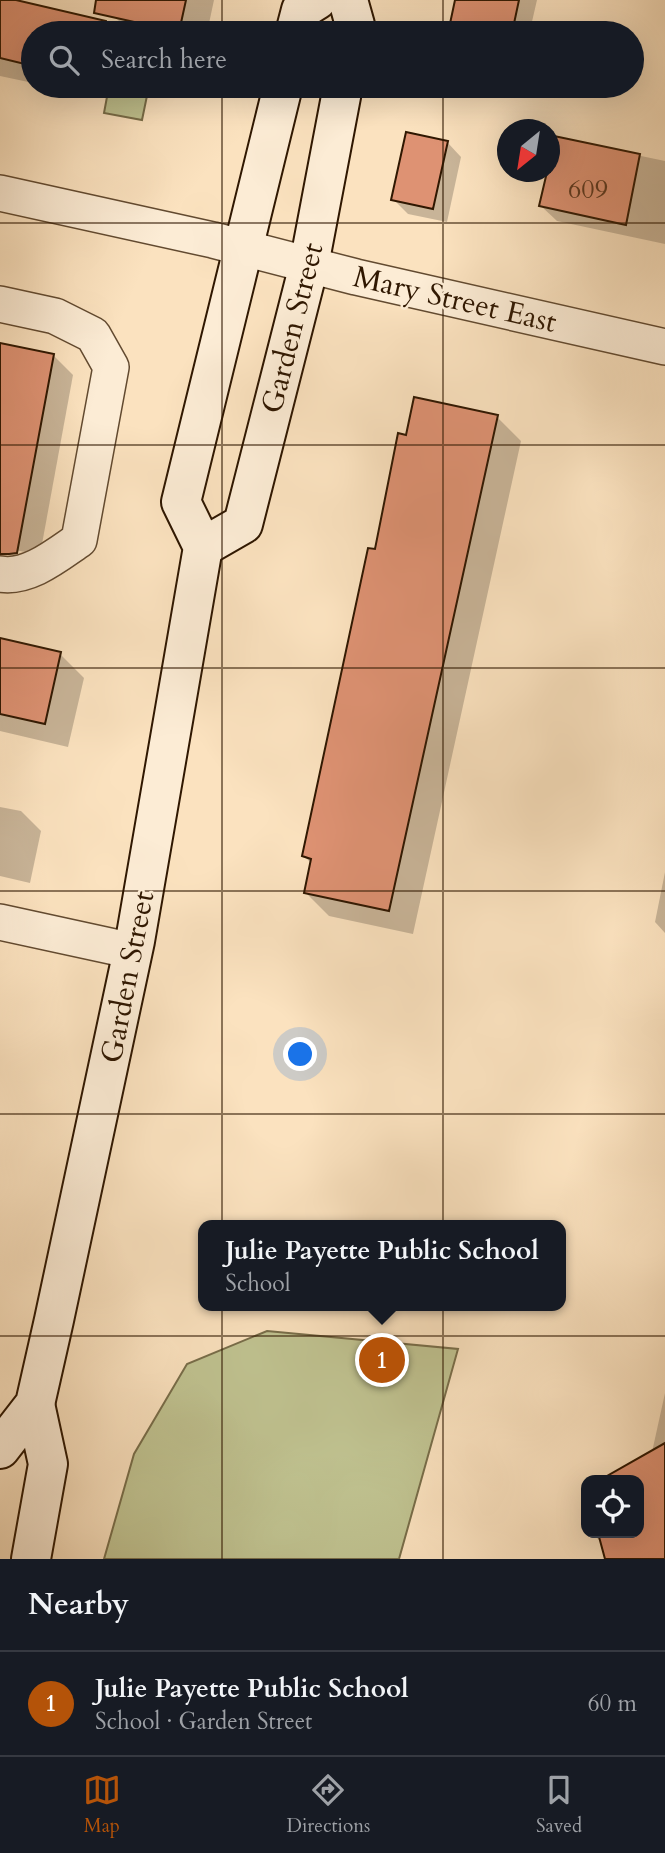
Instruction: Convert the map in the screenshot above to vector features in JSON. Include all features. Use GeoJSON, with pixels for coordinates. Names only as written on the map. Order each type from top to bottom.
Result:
{"type":"FeatureCollection","features":[{"type":"Feature","properties":{"kind":"street"},"geometry":{"type":"LineString","coordinates":[[298,21],[301,10],[317,0]]}},
{"type":"Feature","properties":{"kind":"street"},"geometry":{"type":"LineString","coordinates":[[348,0],[354,21]]}},
{"type":"Feature","properties":{"kind":"street"},"geometry":{"type":"LineString","coordinates":[[203,547],[181,502],[280,98]]}},
{"type":"Feature","properties":{"kind":"street","name":"Garden Street"},"geometry":{"type":"LineString","coordinates":[[31,1559],[48,1464],[35,1404],[133,951],[203,547],[243,524],[309,265],[341,98]]}},
{"type":"Feature","properties":{"kind":"street","name":"Mary Street East"},"geometry":{"type":"LineString","coordinates":[[0,194],[665,347]]}},
{"type":"Feature","properties":{"kind":"street"},"geometry":{"type":"LineString","coordinates":[[0,304],[55,316],[93,335],[111,367],[79,540],[47,562],[11,576],[0,573]]}},
{"type":"Feature","properties":{"kind":"street"},"geometry":{"type":"LineString","coordinates":[[0,922],[133,951]]}},
{"type":"Feature","properties":{"kind":"street","name":"Garden Street"},"geometry":{"type":"LineString","coordinates":[[0,1449],[35,1404]]}},
{"type":"Feature","properties":{"kind":"green space"},"geometry":{"type":"Polygon","coordinates":[[[107,98],[147,98],[142,120],[104,113],[107,98]]]}},
{"type":"Feature","properties":{"kind":"green space"},"geometry":{"type":"Polygon","coordinates":[[[267,1331],[458,1349],[399,1559],[104,1559],[134,1454],[187,1364],[267,1331]]]}},
{"type":"Feature","properties":{"kind":"building"},"geometry":{"type":"Polygon","coordinates":[[[0,0],[16,0],[106,21],[21,21],[21,63],[0,58],[0,0]]]}},
{"type":"Feature","properties":{"kind":"building"},"geometry":{"type":"Polygon","coordinates":[[[96,0],[186,0],[181,21],[130,21],[94,13],[96,0]]]}},
{"type":"Feature","properties":{"kind":"building"},"geometry":{"type":"Polygon","coordinates":[[[455,0],[519,0],[515,21],[451,21],[455,0]]]}},
{"type":"Feature","properties":{"kind":"building"},"geometry":{"type":"Polygon","coordinates":[[[406,132],[448,141],[433,209],[391,200],[406,132]]]}},
{"type":"Feature","properties":{"kind":"building"},"geometry":{"type":"Polygon","coordinates":[[[560,137],[640,154],[626,225],[539,206],[545,182],[560,182],[560,137]]]}},
{"type":"Feature","properties":{"kind":"building"},"geometry":{"type":"Polygon","coordinates":[[[0,343],[54,354],[17,553],[9,554],[0,554],[0,343]]]}},
{"type":"Feature","properties":{"kind":"building"},"geometry":{"type":"Polygon","coordinates":[[[414,397],[498,415],[389,911],[304,893],[311,859],[302,856],[368,548],[375,549],[398,433],[406,435],[414,397]]]}},
{"type":"Feature","properties":{"kind":"building"},"geometry":{"type":"Polygon","coordinates":[[[0,638],[61,652],[45,724],[0,714],[0,638]]]}},
{"type":"Feature","properties":{"kind":"building"},"geometry":{"type":"Polygon","coordinates":[[[665,1443],[665,1559],[605,1559],[599,1538],[644,1538],[644,1475],[609,1475],[665,1443]]]}},
{"type":"Feature","properties":{"kind":"place","name":"Julie Payette Public School"},"geometry":{"type":"Point","coordinates":[382,1360]}}]}
